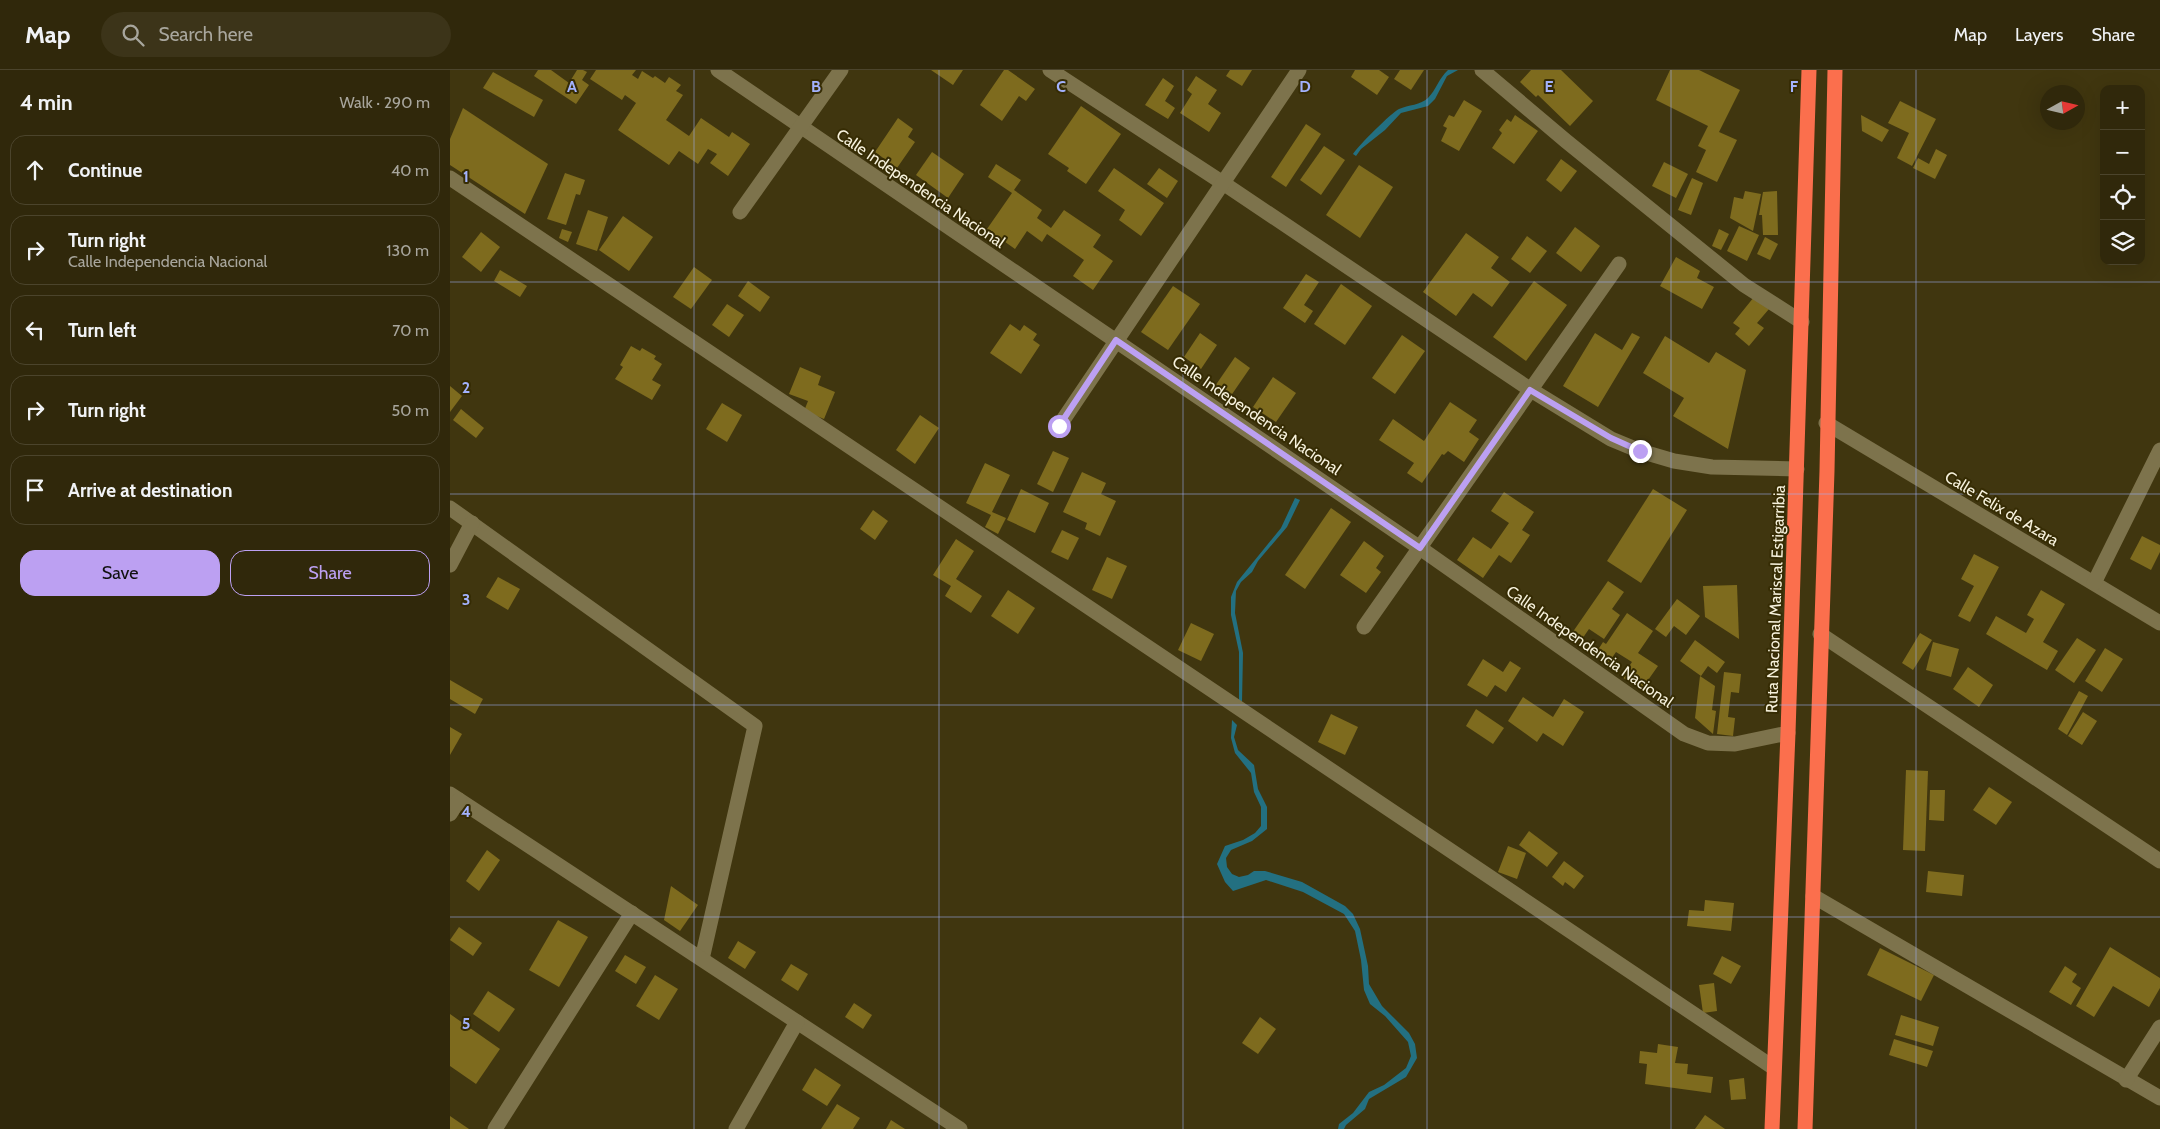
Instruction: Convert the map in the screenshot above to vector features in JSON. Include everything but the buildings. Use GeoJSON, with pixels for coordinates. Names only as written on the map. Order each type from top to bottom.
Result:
{"type":"FeatureCollection","features":[{"type":"Feature","properties":{"kind":"highway","name":"Ruta Nacional Mariscal Estigarribia"},"geometry":{"type":"LineString","coordinates":[[1772,1129],[1788,733],[1810,70]]}},
{"type":"Feature","properties":{"kind":"highway"},"geometry":{"type":"LineString","coordinates":[[1805,1129],[1814,896],[1820,634],[1827,471],[1826,423],[1835,70]]}},
{"type":"Feature","properties":{"kind":"street","name":"Calle Independencia Nacional"},"geometry":{"type":"LineString","coordinates":[[718,70],[1420,548],[1684,734],[1708,743],[1734,744],[1788,733]]}},
{"type":"Feature","properties":{"kind":"street"},"geometry":{"type":"LineString","coordinates":[[740,212],[841,70]]}},
{"type":"Feature","properties":{"kind":"street"},"geometry":{"type":"LineString","coordinates":[[1050,70],[1223,183],[1530,390],[1611,438],[1640,451],[1674,462],[1712,467],[1797,470]]}},
{"type":"Feature","properties":{"kind":"street"},"geometry":{"type":"LineString","coordinates":[[1059,426],[1299,70]]}},
{"type":"Feature","properties":{"kind":"street"},"geometry":{"type":"LineString","coordinates":[[1482,70],[1566,141],[1744,285],[1802,322]]}},
{"type":"Feature","properties":{"kind":"street"},"geometry":{"type":"LineString","coordinates":[[450,178],[1774,1068]]}},
{"type":"Feature","properties":{"kind":"street"},"geometry":{"type":"LineString","coordinates":[[1364,628],[1619,264]]}},
{"type":"Feature","properties":{"kind":"street","name":"Calle Felix de Azara"},"geometry":{"type":"LineString","coordinates":[[1826,423],[2160,623]]}},
{"type":"Feature","properties":{"kind":"street"},"geometry":{"type":"LineString","coordinates":[[2094,583],[2160,450]]}},
{"type":"Feature","properties":{"kind":"street"},"geometry":{"type":"LineString","coordinates":[[450,508],[755,726],[702,959]]}},
{"type":"Feature","properties":{"kind":"street"},"geometry":{"type":"LineString","coordinates":[[450,564],[472,524]]}},
{"type":"Feature","properties":{"kind":"street"},"geometry":{"type":"LineString","coordinates":[[1820,634],[2160,861]]}},
{"type":"Feature","properties":{"kind":"street"},"geometry":{"type":"LineString","coordinates":[[450,814],[454,797],[960,1129]]}},
{"type":"Feature","properties":{"kind":"street"},"geometry":{"type":"LineString","coordinates":[[1814,896],[2126,1080],[2160,1098]]}},
{"type":"Feature","properties":{"kind":"street"},"geometry":{"type":"LineString","coordinates":[[495,1129],[632,913]]}},
{"type":"Feature","properties":{"kind":"street"},"geometry":{"type":"LineString","coordinates":[[736,1129],[797,1022]]}},
{"type":"Feature","properties":{"kind":"street"},"geometry":{"type":"LineString","coordinates":[[2126,1080],[2160,1027]]}},
{"type":"Feature","properties":{"kind":"water"},"geometry":{"type":"Polygon","coordinates":[[[1448,70],[1458,70],[1447,76],[1435,99],[1428,106],[1401,113],[1385,130],[1361,149],[1356,156],[1353,154],[1375,130],[1399,109],[1422,102],[1428,98],[1448,70]]]}},
{"type":"Feature","properties":{"kind":"water"},"geometry":{"type":"Polygon","coordinates":[[[1295,498],[1300,500],[1287,527],[1258,561],[1252,572],[1241,582],[1236,591],[1235,613],[1243,653],[1242,702],[1239,700],[1239,652],[1231,615],[1231,597],[1237,582],[1281,528],[1295,498]]]}},
{"type":"Feature","properties":{"kind":"water"},"geometry":{"type":"Polygon","coordinates":[[[1232,720],[1237,725],[1234,737],[1238,750],[1254,765],[1258,789],[1267,807],[1267,829],[1252,841],[1231,850],[1226,858],[1227,867],[1232,874],[1239,877],[1254,871],[1265,871],[1302,882],[1345,906],[1353,914],[1360,929],[1368,966],[1369,984],[1382,1006],[1409,1033],[1415,1044],[1417,1058],[1406,1077],[1369,1099],[1365,1109],[1346,1125],[1344,1129],[1338,1129],[1339,1124],[1353,1113],[1369,1092],[1384,1085],[1406,1068],[1411,1056],[1408,1042],[1385,1016],[1370,1004],[1364,990],[1361,960],[1355,931],[1344,914],[1303,892],[1266,880],[1233,891],[1225,882],[1217,864],[1225,846],[1243,840],[1255,833],[1261,826],[1261,807],[1254,792],[1251,773],[1235,753],[1231,738],[1232,720]]]}},
{"type":"Feature","properties":{"kind":"route"},"geometry":{"type":"LineString","coordinates":[[1059,426],[1116,340],[1420,548],[1530,390],[1611,438],[1640,451]]}}]}
